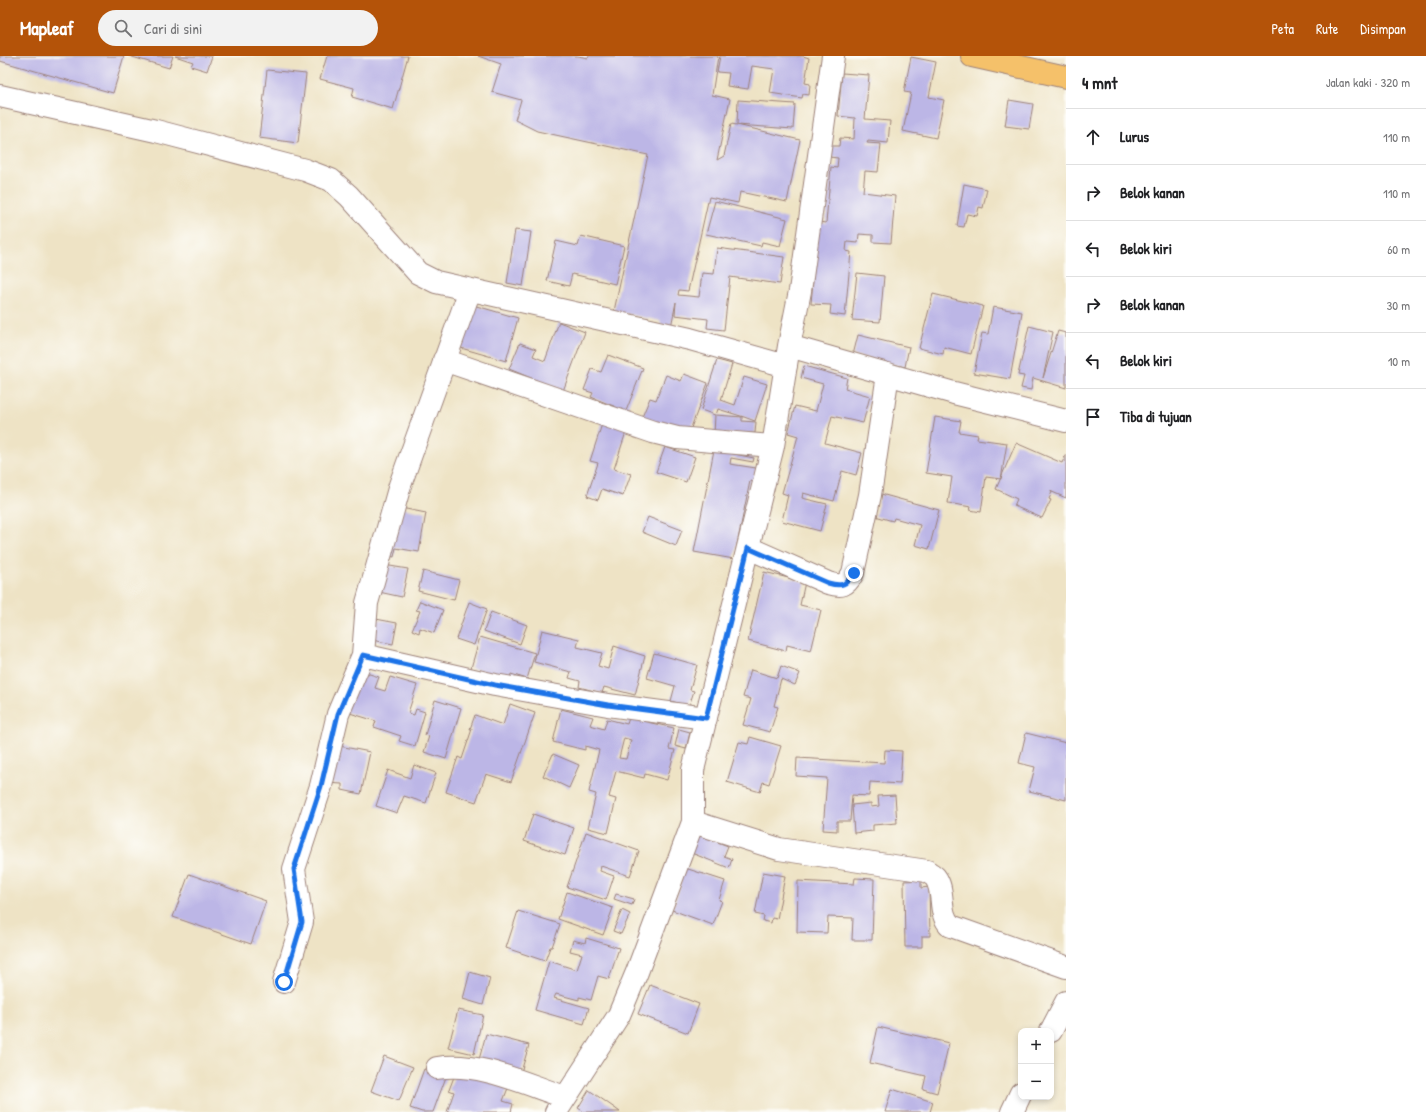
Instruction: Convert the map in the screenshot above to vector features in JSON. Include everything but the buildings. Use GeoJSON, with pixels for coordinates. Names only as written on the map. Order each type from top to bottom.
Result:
{"type":"FeatureCollection","features":[{"type":"Feature","properties":{"kind":"main road"},"geometry":{"type":"LineString","coordinates":[[972,56],[1066,77]]}},
{"type":"Feature","properties":{"kind":"street"},"geometry":{"type":"LineString","coordinates":[[437,1068],[450,1066],[471,1067],[560,1104],[619,1014],[663,907],[693,822],[693,770],[774,446],[787,356],[800,291],[833,56]]}},
{"type":"Feature","properties":{"kind":"street"},"geometry":{"type":"LineString","coordinates":[[0,96],[156,131],[312,172],[331,180],[349,196],[418,273],[436,282],[690,339],[888,374],[1066,421]]}},
{"type":"Feature","properties":{"kind":"street"},"geometry":{"type":"LineString","coordinates":[[284,982],[302,922],[294,869],[321,786],[338,714],[363,655],[369,596],[400,485],[470,290]]}},
{"type":"Feature","properties":{"kind":"street"},"geometry":{"type":"LineString","coordinates":[[444,360],[652,432],[677,438],[774,446]]}},
{"type":"Feature","properties":{"kind":"street"},"geometry":{"type":"LineString","coordinates":[[748,548],[828,583],[838,586],[848,582],[854,573],[870,495],[888,374]]}},
{"type":"Feature","properties":{"kind":"street"},"geometry":{"type":"LineString","coordinates":[[363,655],[495,685],[608,705],[706,718]]}},
{"type":"Feature","properties":{"kind":"street"},"geometry":{"type":"LineString","coordinates":[[693,822],[779,850],[927,871],[935,877],[945,918],[951,926],[1066,967]]}},
{"type":"Feature","properties":{"kind":"street"},"geometry":{"type":"LineString","coordinates":[[1053,1028],[1066,1002]]}},
{"type":"Feature","properties":{"kind":"street"},"geometry":{"type":"LineString","coordinates":[[1012,1112],[1018,1099]]}},
{"type":"Feature","properties":{"kind":"route"},"geometry":{"type":"LineString","coordinates":[[284,982],[302,922],[294,869],[321,786],[338,714],[363,655],[495,685],[608,705],[706,718],[748,548],[838,586],[848,582],[854,573]]}}]}
